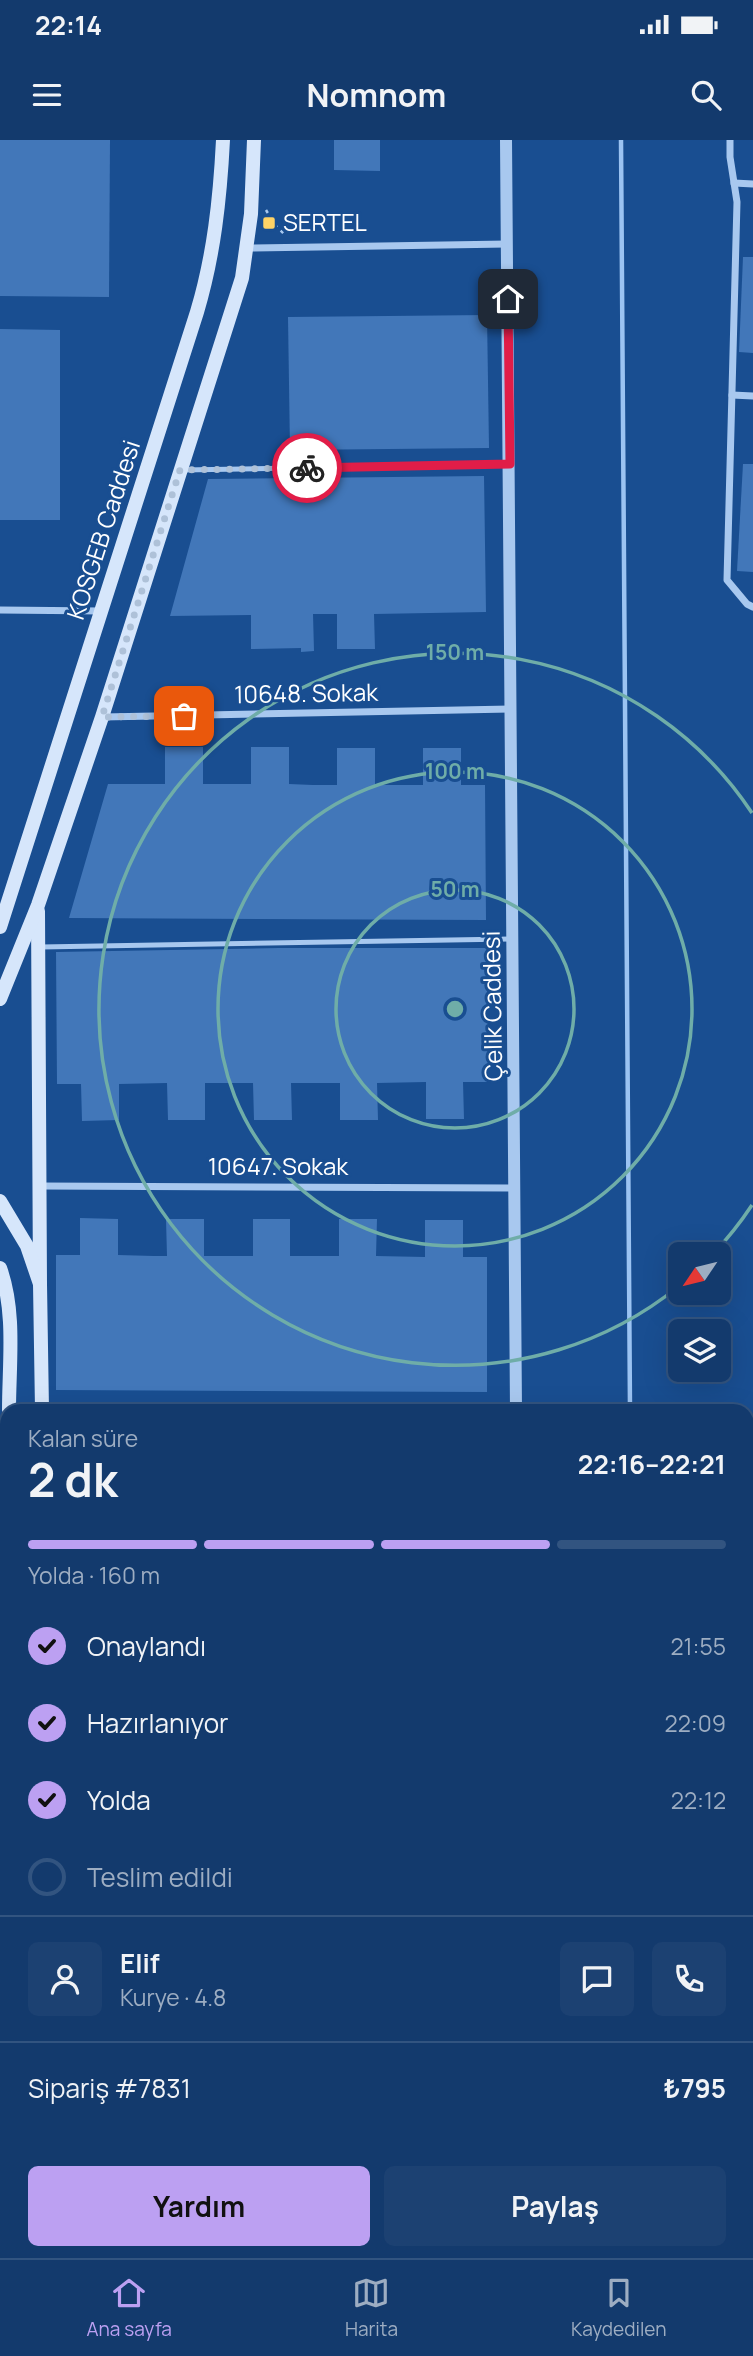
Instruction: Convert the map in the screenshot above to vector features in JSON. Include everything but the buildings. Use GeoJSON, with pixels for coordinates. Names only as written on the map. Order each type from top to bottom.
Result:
{"type":"FeatureCollection","features":[{"type":"Feature","properties":{"kind":"main road","name":"KOSGEB Caddesi"},"geometry":{"type":"LineString","coordinates":[[0,927],[206,280],[219,207],[223,140]]}},
{"type":"Feature","properties":{"kind":"main road"},"geometry":{"type":"LineString","coordinates":[[0,999],[38,905],[102,717],[242,278],[248,248],[254,140]]}},
{"type":"Feature","properties":{"kind":"main road"},"geometry":{"type":"LineString","coordinates":[[38,905],[42,1404]]}},
{"type":"Feature","properties":{"kind":"main road"},"geometry":{"type":"LineString","coordinates":[[0,1201],[27,1246],[40,1284]]}},
{"type":"Feature","properties":{"kind":"main road"},"geometry":{"type":"LineString","coordinates":[[0,1268],[9,1306],[9,1404]]}},
{"type":"Feature","properties":{"kind":"street","name":"Çelik Caddesi"},"geometry":{"type":"LineString","coordinates":[[506,140],[516,1404]]}},
{"type":"Feature","properties":{"kind":"street"},"geometry":{"type":"LineString","coordinates":[[730,140],[737,202],[727,580],[747,604],[753,607]]}},
{"type":"Feature","properties":{"kind":"street"},"geometry":{"type":"LineString","coordinates":[[734,183],[753,184]]}},
{"type":"Feature","properties":{"kind":"street"},"geometry":{"type":"LineString","coordinates":[[248,248],[508,244]]}},
{"type":"Feature","properties":{"kind":"street"},"geometry":{"type":"LineString","coordinates":[[732,395],[753,396]]}},
{"type":"Feature","properties":{"kind":"street"},"geometry":{"type":"LineString","coordinates":[[0,610],[102,611]]}},
{"type":"Feature","properties":{"kind":"street","name":"10648. Sokak"},"geometry":{"type":"LineString","coordinates":[[102,717],[512,709]]}},
{"type":"Feature","properties":{"kind":"street","name":"10647. Sokak"},"geometry":{"type":"LineString","coordinates":[[41,1186],[516,1188]]}},
{"type":"Feature","properties":{"kind":"lane"},"geometry":{"type":"LineString","coordinates":[[180,470],[510,464]]}},
{"type":"Feature","properties":{"kind":"lane"},"geometry":{"type":"LineString","coordinates":[[38,947],[513,939]]}},
{"type":"Feature","properties":{"kind":"path"},"geometry":{"type":"LineString","coordinates":[[266,210],[275,225],[298,247]]}},
{"type":"Feature","properties":{"kind":"waterway"},"geometry":{"type":"LineString","coordinates":[[621,140],[630,1404]]}},
{"type":"Feature","properties":{"kind":"way so far"},"geometry":{"type":"LineString","coordinates":[[184,716],[102,717],[180,470],[307,468]]}},
{"type":"Feature","properties":{"kind":"place","name":"SERTEL"},"geometry":{"type":"Point","coordinates":[269,223]}},
{"type":"Feature","properties":{"kind":"route"},"geometry":{"type":"LineString","coordinates":[[307,468],[510,464],[508,299]]}}]}
